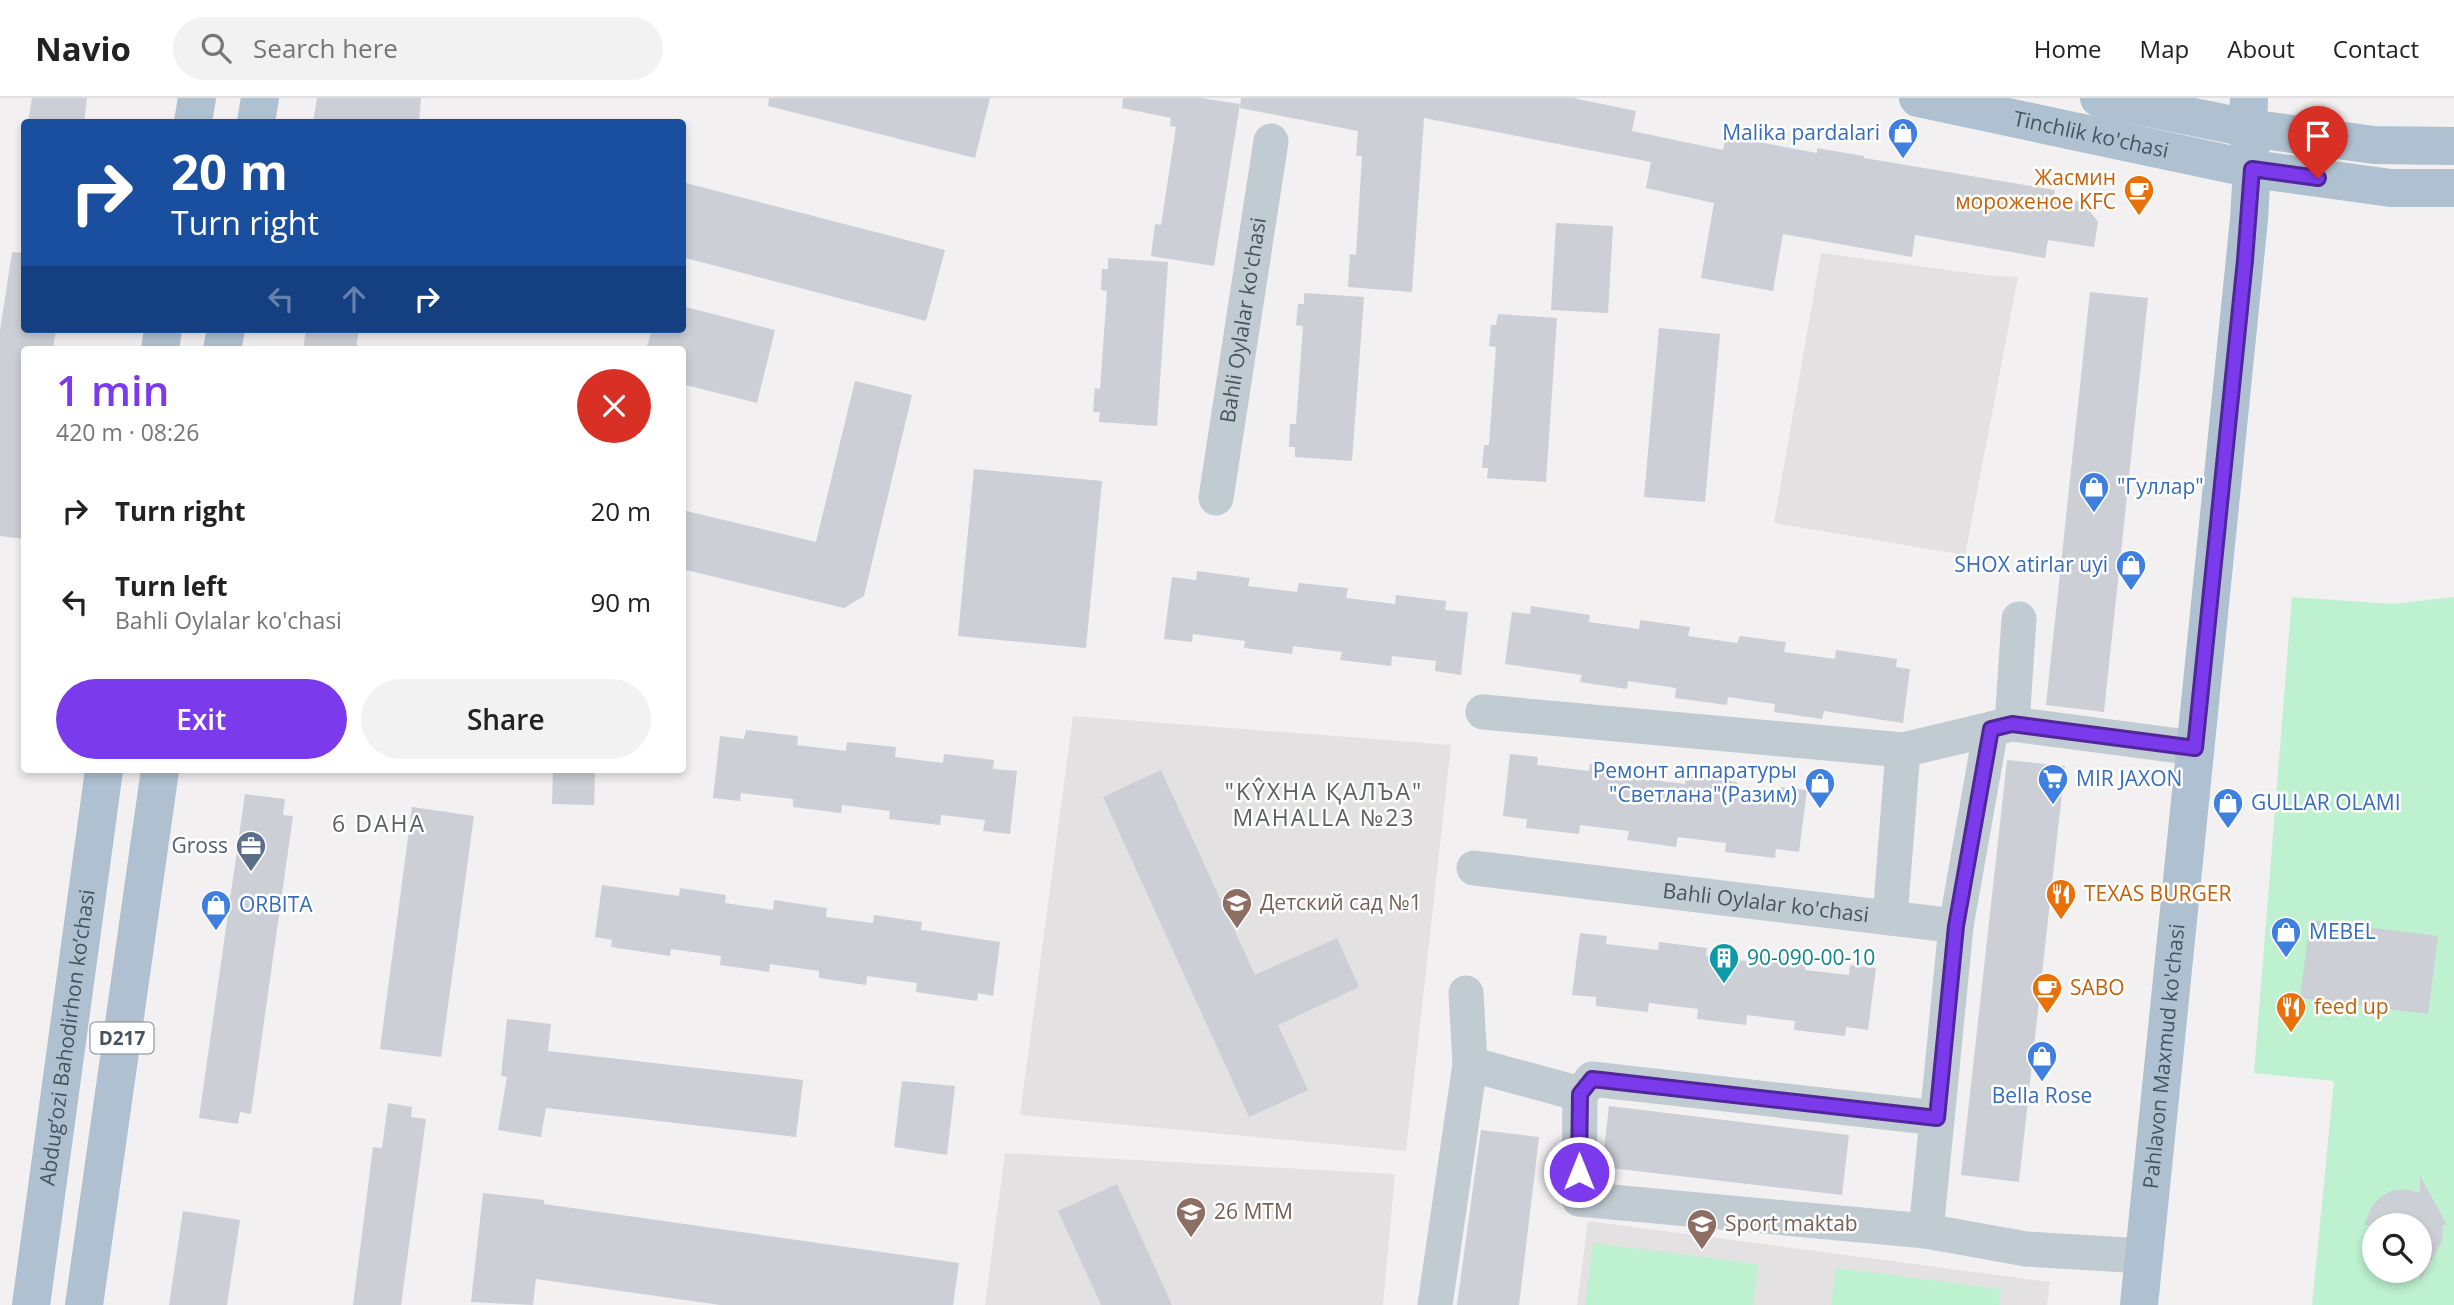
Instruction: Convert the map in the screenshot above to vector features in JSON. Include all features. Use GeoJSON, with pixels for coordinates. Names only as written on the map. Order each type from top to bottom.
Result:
{"type":"FeatureCollection","features":[{"type":"Feature","properties":{"kind":"main road"},"geometry":{"type":"LineString","coordinates":[[194,119],[197,98]]}},
{"type":"Feature","properties":{"kind":"main road"},"geometry":{"type":"LineString","coordinates":[[256,119],[260,98]]}},
{"type":"Feature","properties":{"kind":"main road","name":"Tinchlik ko'chasi"},"geometry":{"type":"LineString","coordinates":[[1918,98],[2237,165],[2391,188],[2454,188]]}},
{"type":"Feature","properties":{"kind":"main road","name":"Tinchlik ko'chasi"},"geometry":{"type":"LineString","coordinates":[[2099,98],[2248,113],[2374,145],[2454,146]]}},
{"type":"Feature","properties":{"kind":"main road","name":"Pahlavon Maxmud ko'chasi"},"geometry":{"type":"LineString","coordinates":[[2139,1305],[2245,260],[2237,165],[2248,113]]}},
{"type":"Feature","properties":{"kind":"main road","name":"Abdug’ozi Bahodirhon ko’chasi"},"geometry":{"type":"LineString","coordinates":[[31,1305],[104,773]]}},
{"type":"Feature","properties":{"kind":"main road","name":"D217"},"geometry":{"type":"LineString","coordinates":[[84,1305],[160,773]]}},
{"type":"Feature","properties":{"kind":"street","name":"Bahli Oylalar ko'chasi"},"geometry":{"type":"LineString","coordinates":[[1216,498],[1271,141]]}},
{"type":"Feature","properties":{"kind":"street"},"geometry":{"type":"LineString","coordinates":[[1926,1231],[1956,926],[2001,727],[2019,619]]}},
{"type":"Feature","properties":{"kind":"street"},"geometry":{"type":"LineString","coordinates":[[1483,712],[1903,750],[2001,727],[2195,748]]}},
{"type":"Feature","properties":{"kind":"street","name":"Bahli Oylalar ko'chasi"},"geometry":{"type":"LineString","coordinates":[[1474,868],[1890,918],[1903,750]]}},
{"type":"Feature","properties":{"kind":"street"},"geometry":{"type":"LineString","coordinates":[[1890,918],[1956,926]]}},
{"type":"Feature","properties":{"kind":"street"},"geometry":{"type":"LineString","coordinates":[[1435,1305],[1470,1064],[1466,993]]}},
{"type":"Feature","properties":{"kind":"street"},"geometry":{"type":"LineString","coordinates":[[1470,1064],[1580,1094]]}},
{"type":"Feature","properties":{"kind":"street"},"geometry":{"type":"LineString","coordinates":[[1937,1118],[1592,1079],[1580,1094],[1579,1199],[1926,1231],[2026,1249],[2144,1256]]}},
{"type":"Feature","properties":{"kind":"shaded area"},"geometry":{"type":"Polygon","coordinates":[[[1821,253],[1984,275],[2018,277],[1965,555],[1774,523],[1821,253]]]}},
{"type":"Feature","properties":{"kind":"shaded area","name":"Детский сад №1"},"geometry":{"type":"Polygon","coordinates":[[[1073,716],[1451,745],[1406,1151],[1020,1115],[1073,716]]]}},
{"type":"Feature","properties":{"kind":"shaded area","name":"26 MTM"},"geometry":{"type":"Polygon","coordinates":[[[1005,1153],[1395,1174],[1383,1305],[985,1305],[1005,1153]]]}},
{"type":"Feature","properties":{"kind":"shaded area","name":"Sport maktab"},"geometry":{"type":"Polygon","coordinates":[[[1588,1221],[2050,1282],[2047,1305],[1577,1305],[1588,1221]]]}},
{"type":"Feature","properties":{"kind":"green space"},"geometry":{"type":"Polygon","coordinates":[[[2292,597],[2392,604],[2454,597],[2454,1305],[2312,1305],[2334,1081],[2254,1073],[2292,597]]]}},
{"type":"Feature","properties":{"kind":"green space"},"geometry":{"type":"Polygon","coordinates":[[[1593,1243],[1758,1264],[1753,1305],[1585,1305],[1593,1243]]]}},
{"type":"Feature","properties":{"kind":"green space"},"geometry":{"type":"Polygon","coordinates":[[[1836,1268],[2001,1289],[1999,1305],[1831,1305],[1836,1268]]]}},
{"type":"Feature","properties":{"kind":"building"},"geometry":{"type":"Polygon","coordinates":[[[32,98],[87,98],[84,119],[28,119],[32,98]]]}},
{"type":"Feature","properties":{"kind":"building"},"geometry":{"type":"Polygon","coordinates":[[[317,98],[421,98],[419,119],[314,119],[317,98]]]}},
{"type":"Feature","properties":{"kind":"building"},"geometry":{"type":"Polygon","coordinates":[[[769,98],[990,98],[975,158],[768,106],[769,98]]]}},
{"type":"Feature","properties":{"kind":"building"},"geometry":{"type":"Polygon","coordinates":[[[1123,98],[1201,98],[1240,104],[1214,266],[1151,256],[1155,224],[1161,225],[1176,127],[1170,126],[1171,118],[1122,108],[1123,98]]]}},
{"type":"Feature","properties":{"kind":"building"},"geometry":{"type":"Polygon","coordinates":[[[1241,98],[1573,98],[1636,111],[1632,131],[1723,150],[1726,136],[1817,153],[1817,148],[2055,190],[2054,197],[2083,202],[2098,222],[2094,247],[2048,240],[2045,258],[1915,235],[1912,257],[1783,234],[1773,291],[1701,278],[1714,203],[1646,188],[1651,162],[1424,118],[1412,292],[1348,287],[1350,254],[1356,255],[1362,156],[1356,156],[1358,131],[1240,108],[1241,98]]]}},
{"type":"Feature","properties":{"kind":"building"},"geometry":{"type":"Polygon","coordinates":[[[686,183],[945,250],[926,321],[686,258],[686,183]]]}},
{"type":"Feature","properties":{"kind":"building"},"geometry":{"type":"Polygon","coordinates":[[[1556,223],[1613,226],[1608,313],[1551,310],[1556,223]]]}},
{"type":"Feature","properties":{"kind":"building"},"geometry":{"type":"Polygon","coordinates":[[[12,252],[21,253],[21,333],[55,333],[54,346],[21,346],[21,539],[0,536],[0,331],[12,252]]]}},
{"type":"Feature","properties":{"kind":"building"},"geometry":{"type":"Polygon","coordinates":[[[1108,258],[1168,262],[1157,426],[1099,422],[1100,412],[1093,412],[1095,388],[1100,389],[1107,291],[1101,290],[1102,269],[1108,269],[1108,258]]]}},
{"type":"Feature","properties":{"kind":"building"},"geometry":{"type":"Polygon","coordinates":[[[2090,292],[2148,298],[2104,712],[2046,705],[2090,292]]]}},
{"type":"Feature","properties":{"kind":"building"},"geometry":{"type":"Polygon","coordinates":[[[1304,293],[1364,297],[1352,461],[1295,457],[1295,447],[1289,447],[1290,424],[1296,424],[1303,326],[1296,325],[1298,304],[1304,304],[1304,293]]]}},
{"type":"Feature","properties":{"kind":"building"},"geometry":{"type":"Polygon","coordinates":[[[686,307],[775,330],[757,403],[686,385],[686,346],[647,346],[651,333],[686,333],[686,307]]]}},
{"type":"Feature","properties":{"kind":"building"},"geometry":{"type":"Polygon","coordinates":[[[1498,314],[1557,318],[1546,482],[1487,478],[1488,468],[1482,468],[1484,445],[1489,445],[1496,347],[1489,346],[1491,325],[1496,325],[1498,314]]]}},
{"type":"Feature","properties":{"kind":"building"},"geometry":{"type":"Polygon","coordinates":[[[1659,328],[1720,334],[1705,502],[1644,497],[1659,328]]]}},
{"type":"Feature","properties":{"kind":"building"},"geometry":{"type":"Polygon","coordinates":[[[305,333],[358,333],[357,346],[304,346],[305,333]]]}},
{"type":"Feature","properties":{"kind":"building"},"geometry":{"type":"Polygon","coordinates":[[[855,381],[912,395],[864,596],[844,608],[686,570],[686,511],[816,542],[855,381]]]}},
{"type":"Feature","properties":{"kind":"building"},"geometry":{"type":"Polygon","coordinates":[[[974,469],[1102,481],[1086,648],[958,636],[974,469]]]}},
{"type":"Feature","properties":{"kind":"building"},"geometry":{"type":"Polygon","coordinates":[[[1197,571],[1250,578],[1248,586],[1297,592],[1299,583],[1348,588],[1346,598],[1395,604],[1396,595],[1446,601],[1445,610],[1468,612],[1461,675],[1435,671],[1436,661],[1392,656],[1391,666],[1340,660],[1342,652],[1293,646],[1292,654],[1244,648],[1245,641],[1193,634],[1192,642],[1164,639],[1172,577],[1196,580],[1197,571]]]}},
{"type":"Feature","properties":{"kind":"building"},"geometry":{"type":"Polygon","coordinates":[[[1531,606],[1590,615],[1589,622],[1639,629],[1640,620],[1690,627],[1688,636],[1737,643],[1740,636],[1786,642],[1784,652],[1835,659],[1836,650],[1897,659],[1896,667],[1910,669],[1903,723],[1824,711],[1822,719],[1774,712],[1775,704],[1728,697],[1727,705],[1675,698],[1676,688],[1628,681],[1627,689],[1580,682],[1582,675],[1505,664],[1512,612],[1530,614],[1531,606]]]}},
{"type":"Feature","properties":{"kind":"building"},"geometry":{"type":"Polygon","coordinates":[[[746,730],[798,736],[797,745],[846,751],[847,742],[896,747],[895,757],[943,763],[944,754],[994,760],[993,769],[1017,771],[1010,834],[983,831],[985,820],[941,815],[940,825],[889,819],[890,811],[842,805],[841,813],[793,807],[793,799],[741,793],[740,801],[713,798],[720,736],[744,739],[746,730]]]}},
{"type":"Feature","properties":{"kind":"building"},"geometry":{"type":"Polygon","coordinates":[[[1510,754],[1538,757],[1537,765],[1589,771],[1590,764],[1638,769],[1637,778],[1685,784],[1686,775],[1737,782],[1736,791],[1779,797],[1780,787],[1807,790],[1799,852],[1776,849],[1775,858],[1725,852],[1726,843],[1678,837],[1676,847],[1627,840],[1629,831],[1580,825],[1579,834],[1526,828],[1527,819],[1503,816],[1510,754]]]}},
{"type":"Feature","properties":{"kind":"building"},"geometry":{"type":"Polygon","coordinates":[[[2007,760],[2065,766],[2019,1182],[1961,1175],[2007,760]]]}},
{"type":"Feature","properties":{"kind":"building"},"geometry":{"type":"Polygon","coordinates":[[[1161,770],[1255,975],[1337,938],[1359,987],[1278,1025],[1308,1090],[1249,1117],[1103,797],[1161,770]]]}},
{"type":"Feature","properties":{"kind":"building"},"geometry":{"type":"Polygon","coordinates":[[[553,773],[595,773],[594,805],[552,804],[553,773]]]}},
{"type":"Feature","properties":{"kind":"building"},"geometry":{"type":"Polygon","coordinates":[[[245,794],[285,799],[283,815],[293,816],[251,1114],[240,1112],[238,1124],[199,1118],[245,794]]]}},
{"type":"Feature","properties":{"kind":"building"},"geometry":{"type":"Polygon","coordinates":[[[412,807],[474,816],[441,1057],[380,1049],[412,807]]]}},
{"type":"Feature","properties":{"kind":"building"},"geometry":{"type":"Polygon","coordinates":[[[602,885],[679,896],[680,888],[726,895],[725,903],[773,910],[774,900],[827,908],[826,917],[873,923],[874,915],[922,922],[921,930],[1000,942],[993,996],[978,993],[977,1001],[916,992],[917,983],[867,976],[866,985],[819,978],[819,971],[770,964],[769,972],[720,965],[721,956],[671,949],[670,956],[611,947],[612,940],[595,937],[602,885]]]}},
{"type":"Feature","properties":{"kind":"building"},"geometry":{"type":"Polygon","coordinates":[[[2310,920],[2438,936],[2428,1014],[2300,998],[2310,920]]]}},
{"type":"Feature","properties":{"kind":"building","name":"90-090-00-10"},"geometry":{"type":"Polygon","coordinates":[[[1580,933],[1607,936],[1606,944],[1658,950],[1659,942],[1707,948],[1706,956],[1755,962],[1756,954],[1806,960],[1805,970],[1849,975],[1850,965],[1876,968],[1868,1030],[1846,1027],[1845,1036],[1794,1030],[1795,1021],[1747,1015],[1746,1025],[1697,1019],[1698,1009],[1649,1003],[1648,1012],[1596,1006],[1596,997],[1572,995],[1580,933]]]}},
{"type":"Feature","properties":{"kind":"building"},"geometry":{"type":"Polygon","coordinates":[[[507,1019],[551,1024],[548,1051],[803,1080],[796,1137],[546,1108],[541,1137],[498,1130],[507,1077],[501,1076],[507,1019]]]}},
{"type":"Feature","properties":{"kind":"building"},"geometry":{"type":"Polygon","coordinates":[[[902,1081],[955,1086],[947,1155],[894,1147],[902,1081]]]}},
{"type":"Feature","properties":{"kind":"building"},"geometry":{"type":"Polygon","coordinates":[[[388,1103],[412,1107],[411,1117],[426,1119],[401,1305],[353,1305],[373,1147],[382,1148],[388,1103]]]}},
{"type":"Feature","properties":{"kind":"building"},"geometry":{"type":"Polygon","coordinates":[[[1609,1106],[1849,1135],[1842,1195],[1602,1167],[1609,1106]]]}},
{"type":"Feature","properties":{"kind":"building"},"geometry":{"type":"Polygon","coordinates":[[[1481,1130],[1539,1137],[1519,1305],[1457,1305],[1481,1130]]]}},
{"type":"Feature","properties":{"kind":"building"},"geometry":{"type":"Polygon","coordinates":[[[2420,1176],[2447,1225],[2443,1225],[2442,1241],[2432,1259],[2432,1213],[2369,1213],[2372,1206],[2391,1191],[2403,1189],[2420,1193],[2420,1176]]]}},
{"type":"Feature","properties":{"kind":"building"},"geometry":{"type":"Polygon","coordinates":[[[1117,1184],[1172,1305],[1101,1305],[1058,1211],[1117,1184]]]}},
{"type":"Feature","properties":{"kind":"building"},"geometry":{"type":"Polygon","coordinates":[[[483,1193],[959,1263],[953,1305],[720,1305],[536,1279],[533,1305],[471,1302],[483,1193]]]}},
{"type":"Feature","properties":{"kind":"building"},"geometry":{"type":"Polygon","coordinates":[[[183,1211],[240,1220],[227,1305],[169,1305],[183,1211]]]}},
{"type":"Feature","properties":{"kind":"place","name":"Malika pardalari"},"geometry":{"type":"Point","coordinates":[1903,160]}},
{"type":"Feature","properties":{"kind":"place","name":"Жасмин мороженое KFC"},"geometry":{"type":"Point","coordinates":[2139,217]}},
{"type":"Feature","properties":{"kind":"place","name":"\"Гуллар\""},"geometry":{"type":"Point","coordinates":[2094,514]}},
{"type":"Feature","properties":{"kind":"place","name":"SHOX atirlar uyi"},"geometry":{"type":"Point","coordinates":[2131,592]}},
{"type":"Feature","properties":{"kind":"place","name":"MIR JAXON"},"geometry":{"type":"Point","coordinates":[2053,806]}},
{"type":"Feature","properties":{"kind":"place","name":"Ремонт аппаратуры \"Светлана\"(Разим)"},"geometry":{"type":"Point","coordinates":[1820,810]}},
{"type":"Feature","properties":{"kind":"place","name":"GULLAR OLAMI"},"geometry":{"type":"Point","coordinates":[2228,830]}},
{"type":"Feature","properties":{"kind":"place","name":"Gross"},"geometry":{"type":"Point","coordinates":[251,873]}},
{"type":"Feature","properties":{"kind":"place","name":"TEXAS BURGER"},"geometry":{"type":"Point","coordinates":[2061,921]}},
{"type":"Feature","properties":{"kind":"place","name":"Детский сад №1"},"geometry":{"type":"Point","coordinates":[1237,930]}},
{"type":"Feature","properties":{"kind":"place","name":"ORBITA"},"geometry":{"type":"Point","coordinates":[216,932]}},
{"type":"Feature","properties":{"kind":"place","name":"MEBEL"},"geometry":{"type":"Point","coordinates":[2286,959]}},
{"type":"Feature","properties":{"kind":"place","name":"90-090-00-10"},"geometry":{"type":"Point","coordinates":[1724,985]}},
{"type":"Feature","properties":{"kind":"place","name":"SABO"},"geometry":{"type":"Point","coordinates":[2047,1015]}},
{"type":"Feature","properties":{"kind":"place","name":"feed up"},"geometry":{"type":"Point","coordinates":[2291,1034]}},
{"type":"Feature","properties":{"kind":"place","name":"Bella Rose"},"geometry":{"type":"Point","coordinates":[2042,1083]}},
{"type":"Feature","properties":{"kind":"place","name":"26 MTM"},"geometry":{"type":"Point","coordinates":[1191,1239]}},
{"type":"Feature","properties":{"kind":"place","name":"Sport maktab"},"geometry":{"type":"Point","coordinates":[1702,1251]}},
{"type":"Feature","properties":{"kind":"district","name":"\"KŶХНА ҚАЛЪА\" MAHALLA №23"},"geometry":{"type":"Point","coordinates":[1324,805]}},
{"type":"Feature","properties":{"kind":"district","name":"6 DAHA"},"geometry":{"type":"Point","coordinates":[379,824]}},
{"type":"Feature","properties":{"kind":"route"},"geometry":{"type":"LineString","coordinates":[[1579,1172],[1580,1094],[1592,1079],[1937,1118],[1956,926],[1991,729],[2012,724],[2195,748],[2252,169],[2318,178]]}}]}
